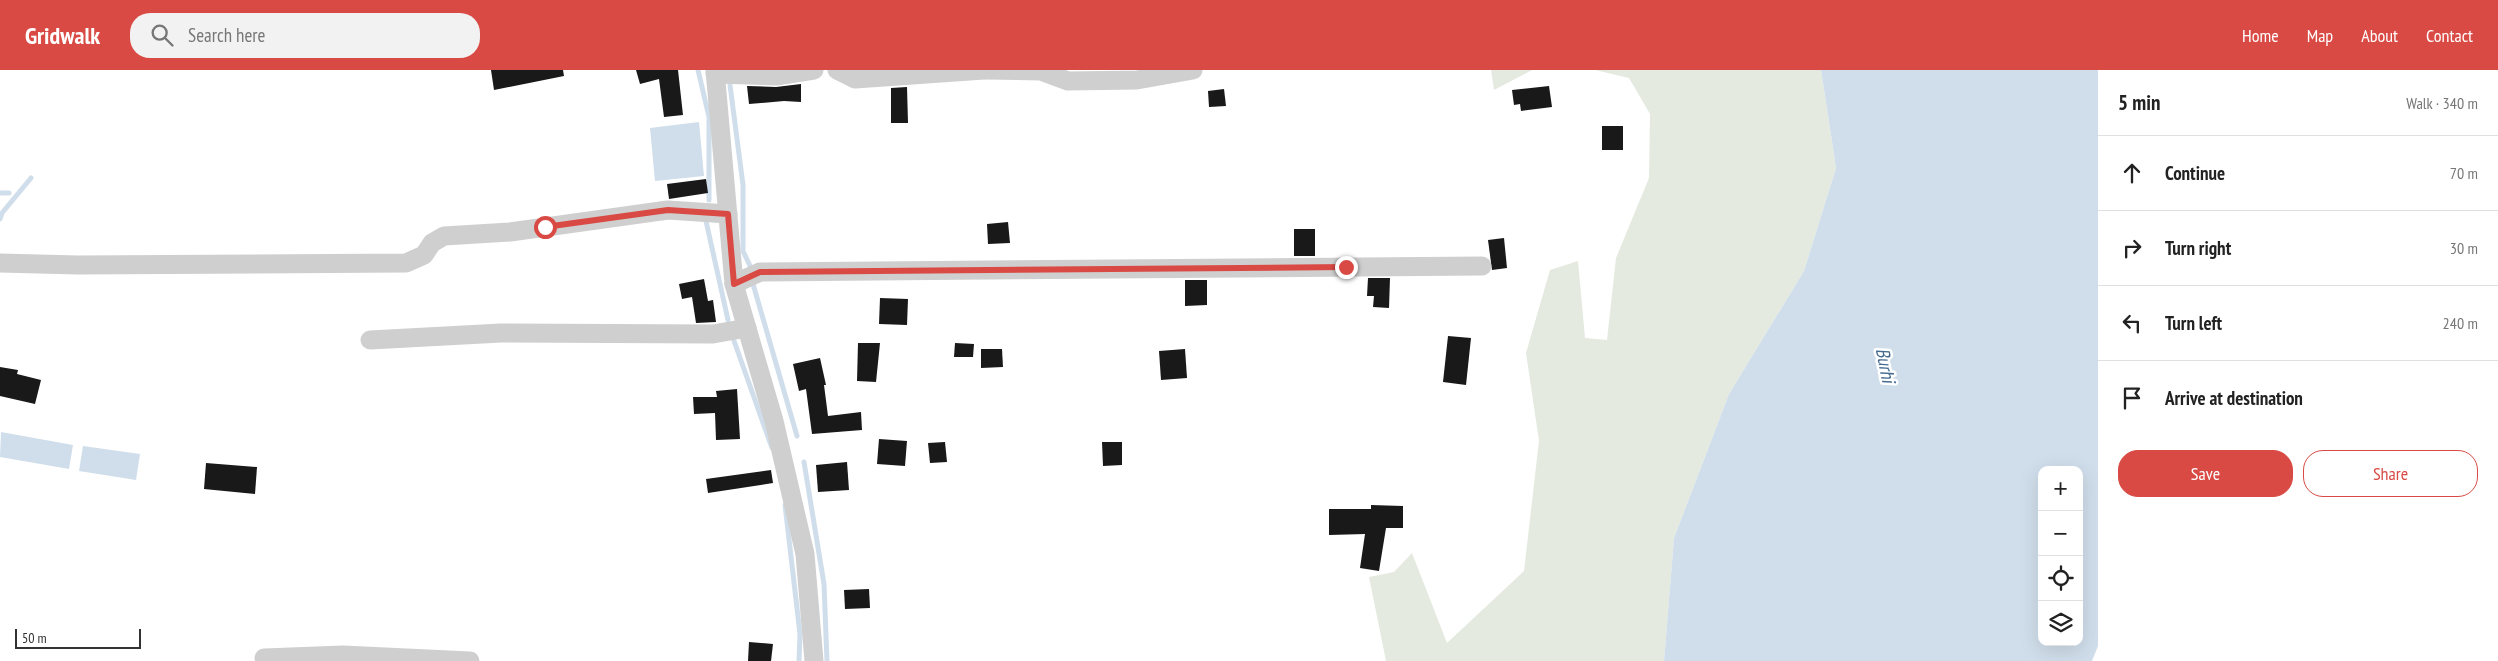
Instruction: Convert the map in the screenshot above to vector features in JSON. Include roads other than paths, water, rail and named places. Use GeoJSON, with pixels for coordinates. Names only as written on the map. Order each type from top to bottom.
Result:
{"type":"FeatureCollection","features":[{"type":"Feature","properties":{"kind":"street"},"geometry":{"type":"LineString","coordinates":[[814,70],[776,76],[715,72],[734,284],[774,420],[805,554],[814,661]]}},
{"type":"Feature","properties":{"kind":"street"},"geometry":{"type":"LineString","coordinates":[[837,70],[855,79],[985,70],[1041,71],[1068,81],[1137,80],[1193,70]]}},
{"type":"Feature","properties":{"kind":"street"},"geometry":{"type":"LineString","coordinates":[[0,263],[78,265],[406,263],[424,255],[432,243],[444,236],[510,232],[668,210],[728,214]]}},
{"type":"Feature","properties":{"kind":"street"},"geometry":{"type":"LineString","coordinates":[[734,284],[760,272],[1482,266]]}},
{"type":"Feature","properties":{"kind":"street"},"geometry":{"type":"LineString","coordinates":[[370,340],[501,333],[713,334],[747,328]]}},
{"type":"Feature","properties":{"kind":"street"},"geometry":{"type":"LineString","coordinates":[[264,658],[343,655],[470,661]]}},
{"type":"Feature","properties":{"kind":"water","name":"Burhi"},"geometry":{"type":"Polygon","coordinates":[[[1821,70],[2098,70],[2098,646],[2092,661],[1664,661],[1674,538],[1729,394],[1804,271],[1836,168],[1821,70]]]}},
{"type":"Feature","properties":{"kind":"water"},"geometry":{"type":"Polygon","coordinates":[[[699,122],[704,176],[655,181],[650,128],[699,122]]]}},
{"type":"Feature","properties":{"kind":"water"},"geometry":{"type":"Polygon","coordinates":[[[1,432],[73,445],[69,469],[0,457],[1,432]]]}},
{"type":"Feature","properties":{"kind":"water"},"geometry":{"type":"Polygon","coordinates":[[[83,446],[140,454],[136,480],[79,471],[83,446]]]}},
{"type":"Feature","properties":{"kind":"waterway"},"geometry":{"type":"LineString","coordinates":[[698,70],[709,117],[709,200]]}},
{"type":"Feature","properties":{"kind":"waterway"},"geometry":{"type":"LineString","coordinates":[[730,85],[743,185],[743,251],[751,268]]}},
{"type":"Feature","properties":{"kind":"waterway"},"geometry":{"type":"LineString","coordinates":[[0,219],[2,213],[31,178]]}},
{"type":"Feature","properties":{"kind":"waterway"},"geometry":{"type":"LineString","coordinates":[[0,193],[9,193]]}},
{"type":"Feature","properties":{"kind":"waterway"},"geometry":{"type":"LineString","coordinates":[[706,221],[728,320]]}},
{"type":"Feature","properties":{"kind":"waterway"},"geometry":{"type":"LineString","coordinates":[[753,284],[797,436]]}},
{"type":"Feature","properties":{"kind":"waterway"},"geometry":{"type":"LineString","coordinates":[[733,338],[772,448]]}},
{"type":"Feature","properties":{"kind":"waterway"},"geometry":{"type":"LineString","coordinates":[[804,462],[824,584],[827,661]]}},
{"type":"Feature","properties":{"kind":"waterway"},"geometry":{"type":"LineString","coordinates":[[785,505],[800,634],[799,661]]}}]}
